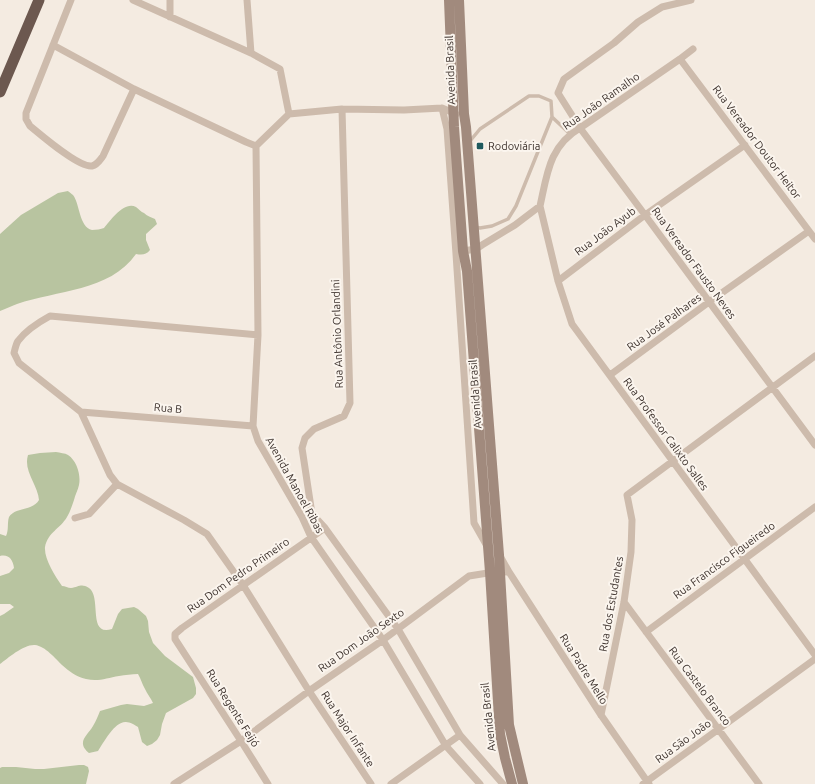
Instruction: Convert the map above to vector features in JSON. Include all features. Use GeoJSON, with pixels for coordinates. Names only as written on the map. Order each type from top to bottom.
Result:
{"type":"FeatureCollection","features":[{"type":"Feature","properties":{"kind":"highway"},"geometry":{"type":"LineString","coordinates":[[0,92],[39,0]]}},
{"type":"Feature","properties":{"kind":"main road","name":"Avenida Brasil"},"geometry":{"type":"LineString","coordinates":[[449,0],[454,113],[451,128],[459,252],[467,271],[488,548],[500,572],[500,734],[512,784]]}},
{"type":"Feature","properties":{"kind":"main road","name":"Avenida Brasil"},"geometry":{"type":"LineString","coordinates":[[460,0],[464,114],[478,272],[499,555],[509,725],[523,784]]}},
{"type":"Feature","properties":{"kind":"main road"},"geometry":{"type":"LineString","coordinates":[[467,271],[478,272]]}},
{"type":"Feature","properties":{"kind":"street"},"geometry":{"type":"LineString","coordinates":[[71,0],[26,113],[26,119],[30,126],[76,162],[86,166],[92,166],[97,164],[103,156],[134,89]]}},
{"type":"Feature","properties":{"kind":"street"},"geometry":{"type":"LineString","coordinates":[[133,0],[251,53],[280,69],[289,114]]}},
{"type":"Feature","properties":{"kind":"street"},"geometry":{"type":"LineString","coordinates":[[170,0],[170,17]]}},
{"type":"Feature","properties":{"kind":"street"},"geometry":{"type":"LineString","coordinates":[[247,0],[251,53]]}},
{"type":"Feature","properties":{"kind":"street","name":"Rua Vereador Fausto Neves"},"geometry":{"type":"LineString","coordinates":[[691,0],[662,8],[638,22],[614,43],[564,79],[558,93],[580,128],[815,445]]}},
{"type":"Feature","properties":{"kind":"street"},"geometry":{"type":"LineString","coordinates":[[53,45],[134,89],[256,146],[289,114],[342,110],[404,110],[442,108],[454,113],[464,114]]}},
{"type":"Feature","properties":{"kind":"street","name":"Rua João Ramalho"},"geometry":{"type":"LineString","coordinates":[[540,206],[550,164],[560,145],[570,134],[693,49]]}},
{"type":"Feature","properties":{"kind":"street","name":"Rua Vereador Doutor Heitor"},"geometry":{"type":"LineString","coordinates":[[680,59],[815,239]]}},
{"type":"Feature","properties":{"kind":"street"},"geometry":{"type":"LineString","coordinates":[[442,108],[451,128]]}},
{"type":"Feature","properties":{"kind":"street","name":"Rua Antônio Orlandini"},"geometry":{"type":"LineString","coordinates":[[312,514],[302,448],[305,438],[314,429],[344,416],[350,403],[342,110]]}},
{"type":"Feature","properties":{"kind":"street","name":"Rua João Ayub"},"geometry":{"type":"LineString","coordinates":[[558,281],[645,215],[745,145]]}},
{"type":"Feature","properties":{"kind":"street","name":"Avenida Manoel Ribas"},"geometry":{"type":"LineString","coordinates":[[256,146],[258,335],[253,426],[258,441],[302,517],[311,537],[383,640],[446,746],[480,784]]}},
{"type":"Feature","properties":{"kind":"street"},"geometry":{"type":"LineString","coordinates":[[499,555],[488,548],[474,523],[459,252],[476,249],[514,225],[540,206]]}},
{"type":"Feature","properties":{"kind":"street","name":"Rua Professor Calixto Salles"},"geometry":{"type":"LineString","coordinates":[[540,206],[558,281],[572,324],[815,655]]}},
{"type":"Feature","properties":{"kind":"street","name":"Rua José Palhares"},"geometry":{"type":"LineString","coordinates":[[610,375],[809,231]]}},
{"type":"Feature","properties":{"kind":"street"},"geometry":{"type":"LineString","coordinates":[[76,518],[89,514],[117,484],[110,474],[81,412],[19,363],[14,353],[17,342],[24,334],[37,323],[50,316],[258,335]]}},
{"type":"Feature","properties":{"kind":"street"},"geometry":{"type":"LineString","coordinates":[[673,461],[815,356]]}},
{"type":"Feature","properties":{"kind":"street","name":"Rua B"},"geometry":{"type":"LineString","coordinates":[[81,412],[253,426]]}},
{"type":"Feature","properties":{"kind":"street","name":"Rua dos Estudantes"},"geometry":{"type":"LineString","coordinates":[[601,715],[624,602],[631,552],[632,520],[627,495],[673,461]]}},
{"type":"Feature","properties":{"kind":"street","name":"Rua Major Infante"},"geometry":{"type":"LineString","coordinates":[[117,484],[207,534],[243,585],[309,691],[371,784]]}},
{"type":"Feature","properties":{"kind":"street","name":"Rua Francisco Figueiredo"},"geometry":{"type":"LineString","coordinates":[[646,632],[744,558],[815,507]]}},
{"type":"Feature","properties":{"kind":"street"},"geometry":{"type":"LineString","coordinates":[[302,517],[312,514],[324,528]]}},
{"type":"Feature","properties":{"kind":"street","name":"Avenida Manoel Ribas"},"geometry":{"type":"LineString","coordinates":[[324,528],[398,629],[460,735],[503,784]]}},
{"type":"Feature","properties":{"kind":"street","name":"Rua Dom Pedro Primeiro"},"geometry":{"type":"LineString","coordinates":[[180,645],[175,634],[182,628],[324,528]]}},
{"type":"Feature","properties":{"kind":"street","name":"Rua Dom João Sexto"},"geometry":{"type":"LineString","coordinates":[[174,784],[241,741],[309,691],[383,640],[469,576],[500,572]]}},
{"type":"Feature","properties":{"kind":"street","name":"Rua Padre Mello"},"geometry":{"type":"LineString","coordinates":[[500,572],[601,715],[646,783]]}},
{"type":"Feature","properties":{"kind":"street","name":"Rua Castelo Branco"},"geometry":{"type":"LineString","coordinates":[[624,602],[759,784]]}},
{"type":"Feature","properties":{"kind":"street","name":"Rua Regente Feijó"},"geometry":{"type":"LineString","coordinates":[[180,645],[268,784]]}},
{"type":"Feature","properties":{"kind":"street","name":"Rua São João"},"geometry":{"type":"LineString","coordinates":[[646,783],[815,659]]}},
{"type":"Feature","properties":{"kind":"street"},"geometry":{"type":"LineString","coordinates":[[391,784],[460,735]]}},
{"type":"Feature","properties":{"kind":"lane"},"geometry":{"type":"LineString","coordinates":[[451,128],[466,128],[469,142],[480,129],[529,96],[539,96],[551,101],[552,117],[516,206],[508,219],[492,226],[480,228],[474,227]]}},
{"type":"Feature","properties":{"kind":"lane"},"geometry":{"type":"LineString","coordinates":[[552,117],[570,134]]}},
{"type":"Feature","properties":{"kind":"green space"},"geometry":{"type":"Polygon","coordinates":[[[68,191],[75,199],[85,225],[92,230],[104,228],[118,212],[131,206],[136,207],[146,215],[155,219],[157,224],[146,234],[146,240],[150,250],[144,254],[136,254],[125,266],[112,276],[97,283],[32,299],[0,311],[0,234],[21,215],[58,193],[68,191]]]}},
{"type":"Feature","properties":{"kind":"green space"},"geometry":{"type":"Polygon","coordinates":[[[56,452],[67,454],[74,461],[78,468],[79,485],[68,515],[51,534],[45,547],[46,557],[56,577],[62,586],[71,588],[82,586],[89,588],[95,599],[97,622],[104,630],[112,629],[118,614],[122,609],[134,607],[138,609],[146,616],[153,643],[165,656],[193,677],[196,694],[193,698],[166,713],[160,735],[157,740],[147,746],[142,742],[138,727],[126,722],[114,728],[98,751],[89,753],[83,746],[84,739],[94,724],[100,711],[127,704],[144,706],[153,703],[138,674],[99,680],[82,678],[67,669],[46,650],[35,645],[21,649],[0,664],[0,616],[14,607],[10,604],[0,604],[0,576],[9,573],[14,568],[13,562],[10,558],[0,556],[0,534],[6,536],[9,517],[12,514],[33,506],[39,500],[27,467],[28,455],[56,452]]]}},
{"type":"Feature","properties":{"kind":"green space"},"geometry":{"type":"Polygon","coordinates":[[[79,765],[88,767],[89,771],[86,784],[0,784],[0,768],[2,767],[44,769],[79,765]]]}},
{"type":"Feature","properties":{"kind":"place","name":"Rodoviária"},"geometry":{"type":"Point","coordinates":[480,146]}}]}
